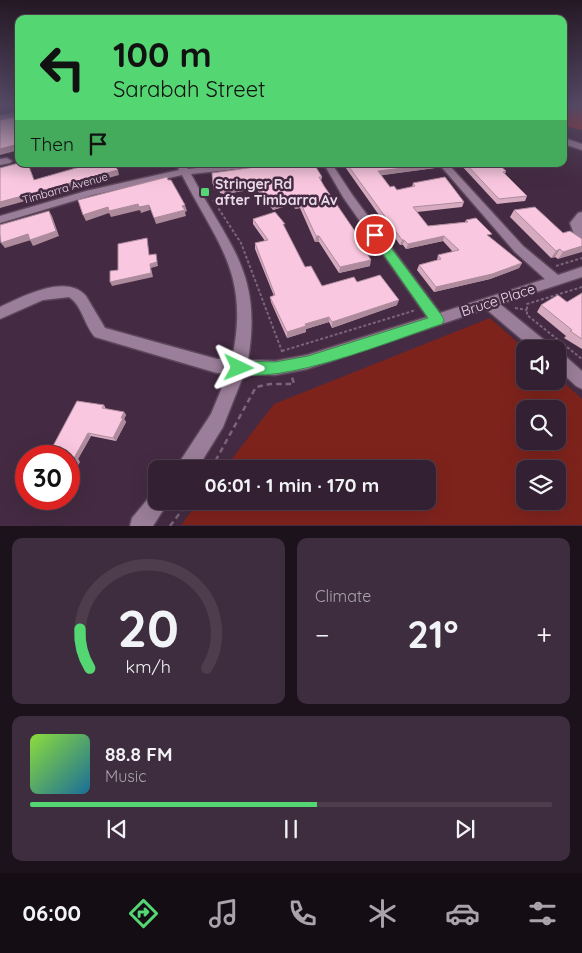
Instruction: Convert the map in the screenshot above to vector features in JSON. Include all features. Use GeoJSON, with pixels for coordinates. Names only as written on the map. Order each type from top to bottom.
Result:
{"type":"FeatureCollection","features":[{"type":"Feature","properties":{"kind":"street"},"geometry":{"type":"LineString","coordinates":[[567,142],[582,147]]}},
{"type":"Feature","properties":{"kind":"street","name":"Timbarra Avenue"},"geometry":{"type":"LineString","coordinates":[[0,220],[182,168],[200,167]]}},
{"type":"Feature","properties":{"kind":"street"},"geometry":{"type":"LineString","coordinates":[[330,167],[348,197],[437,320]]}},
{"type":"Feature","properties":{"kind":"street"},"geometry":{"type":"LineString","coordinates":[[446,167],[519,249],[556,274]]}},
{"type":"Feature","properties":{"kind":"street"},"geometry":{"type":"LineString","coordinates":[[182,168],[231,253],[241,282],[246,308],[244,342],[239,368],[220,413],[191,460]]}},
{"type":"Feature","properties":{"kind":"street"},"geometry":{"type":"LineString","coordinates":[[582,215],[576,223],[582,240]]}},
{"type":"Feature","properties":{"kind":"street","name":"Bruce Place"},"geometry":{"type":"LineString","coordinates":[[0,313],[55,292],[72,292],[79,296],[92,326],[100,333],[217,366],[275,368],[298,364],[490,304],[556,274],[582,272]]}},
{"type":"Feature","properties":{"kind":"street"},"geometry":{"type":"LineString","coordinates":[[490,304],[533,340]]}},
{"type":"Feature","properties":{"kind":"street"},"geometry":{"type":"LineString","coordinates":[[566,367],[582,381]]}},
{"type":"Feature","properties":{"kind":"street"},"geometry":{"type":"LineString","coordinates":[[140,526],[152,510]]}},
{"type":"Feature","properties":{"kind":"path"},"geometry":{"type":"LineString","coordinates":[[556,274],[582,258]]}},
{"type":"Feature","properties":{"kind":"path"},"geometry":{"type":"LineString","coordinates":[[582,287],[528,304],[527,314],[582,359]]}},
{"type":"Feature","properties":{"kind":"path"},"geometry":{"type":"LineString","coordinates":[[282,351],[418,309]]}},
{"type":"Feature","properties":{"kind":"path"},"geometry":{"type":"LineString","coordinates":[[170,526],[182,510]]}},
{"type":"Feature","properties":{"kind":"shaded area"},"geometry":{"type":"Polygon","coordinates":[[[490,318],[516,341],[516,390],[566,390],[566,384],[582,399],[582,525],[181,525],[192,510],[436,510],[436,460],[231,460],[274,404],[490,318]]]}},
{"type":"Feature","properties":{"kind":"building"},"geometry":{"type":"Polygon","coordinates":[[[0,130],[15,130],[15,145],[0,149],[0,130]]]}},
{"type":"Feature","properties":{"kind":"building"},"geometry":{"type":"Polygon","coordinates":[[[15,164],[15,167],[29,167],[34,180],[80,167],[115,167],[118,170],[0,202],[0,168],[15,164]]]}},
{"type":"Feature","properties":{"kind":"building"},"geometry":{"type":"Polygon","coordinates":[[[256,167],[316,167],[322,177],[319,177],[324,186],[361,240],[359,240],[371,260],[340,267],[319,236],[316,236],[300,202],[295,203],[293,199],[272,204],[256,184],[219,187],[218,184],[213,184],[212,173],[256,167]]]}},
{"type":"Feature","properties":{"kind":"building"},"geometry":{"type":"Polygon","coordinates":[[[349,167],[411,167],[378,171],[390,187],[394,186],[397,190],[415,186],[413,183],[445,177],[464,202],[413,207],[428,226],[468,222],[466,220],[476,218],[492,234],[487,235],[522,263],[492,274],[436,287],[419,265],[441,259],[438,255],[459,250],[444,236],[408,244],[402,240],[349,167]]]}},
{"type":"Feature","properties":{"kind":"building"},"geometry":{"type":"Polygon","coordinates":[[[469,167],[501,167],[506,171],[503,172],[527,196],[499,199],[469,167]]]}},
{"type":"Feature","properties":{"kind":"building"},"geometry":{"type":"Polygon","coordinates":[[[167,177],[168,180],[171,180],[185,205],[182,206],[185,210],[154,218],[149,205],[139,207],[138,204],[109,211],[108,207],[83,215],[78,200],[167,177]]]}},
{"type":"Feature","properties":{"kind":"building"},"geometry":{"type":"Polygon","coordinates":[[[535,207],[563,233],[570,231],[582,239],[582,246],[563,252],[560,249],[556,251],[514,210],[535,207]]]}},
{"type":"Feature","properties":{"kind":"building"},"geometry":{"type":"Polygon","coordinates":[[[49,211],[56,231],[30,240],[28,234],[1,243],[0,225],[49,211]]]}},
{"type":"Feature","properties":{"kind":"building"},"geometry":{"type":"Polygon","coordinates":[[[275,212],[285,224],[283,224],[305,267],[311,266],[322,286],[354,277],[357,282],[380,275],[399,300],[332,322],[329,317],[287,332],[270,297],[275,295],[255,243],[268,240],[253,219],[275,212]]]}},
{"type":"Feature","properties":{"kind":"building"},"geometry":{"type":"Polygon","coordinates":[[[147,238],[149,255],[156,254],[157,262],[150,264],[151,273],[110,282],[110,271],[118,270],[118,244],[147,238]]]}},
{"type":"Feature","properties":{"kind":"building"},"geometry":{"type":"Polygon","coordinates":[[[582,293],[582,339],[570,331],[572,330],[541,305],[558,295],[567,302],[582,293]]]}},
{"type":"Feature","properties":{"kind":"building"},"geometry":{"type":"Polygon","coordinates":[[[77,401],[104,405],[102,408],[124,412],[113,438],[88,433],[80,447],[80,445],[54,445],[77,401]]]}},
{"type":"Feature","properties":{"kind":"place","name":"Stringer Rd after Timbarra Av"},"geometry":{"type":"Point","coordinates":[205,192]}},
{"type":"Feature","properties":{"kind":"route"},"geometry":{"type":"LineString","coordinates":[[239,368],[264,369],[288,367],[437,320],[375,235]]}}]}
